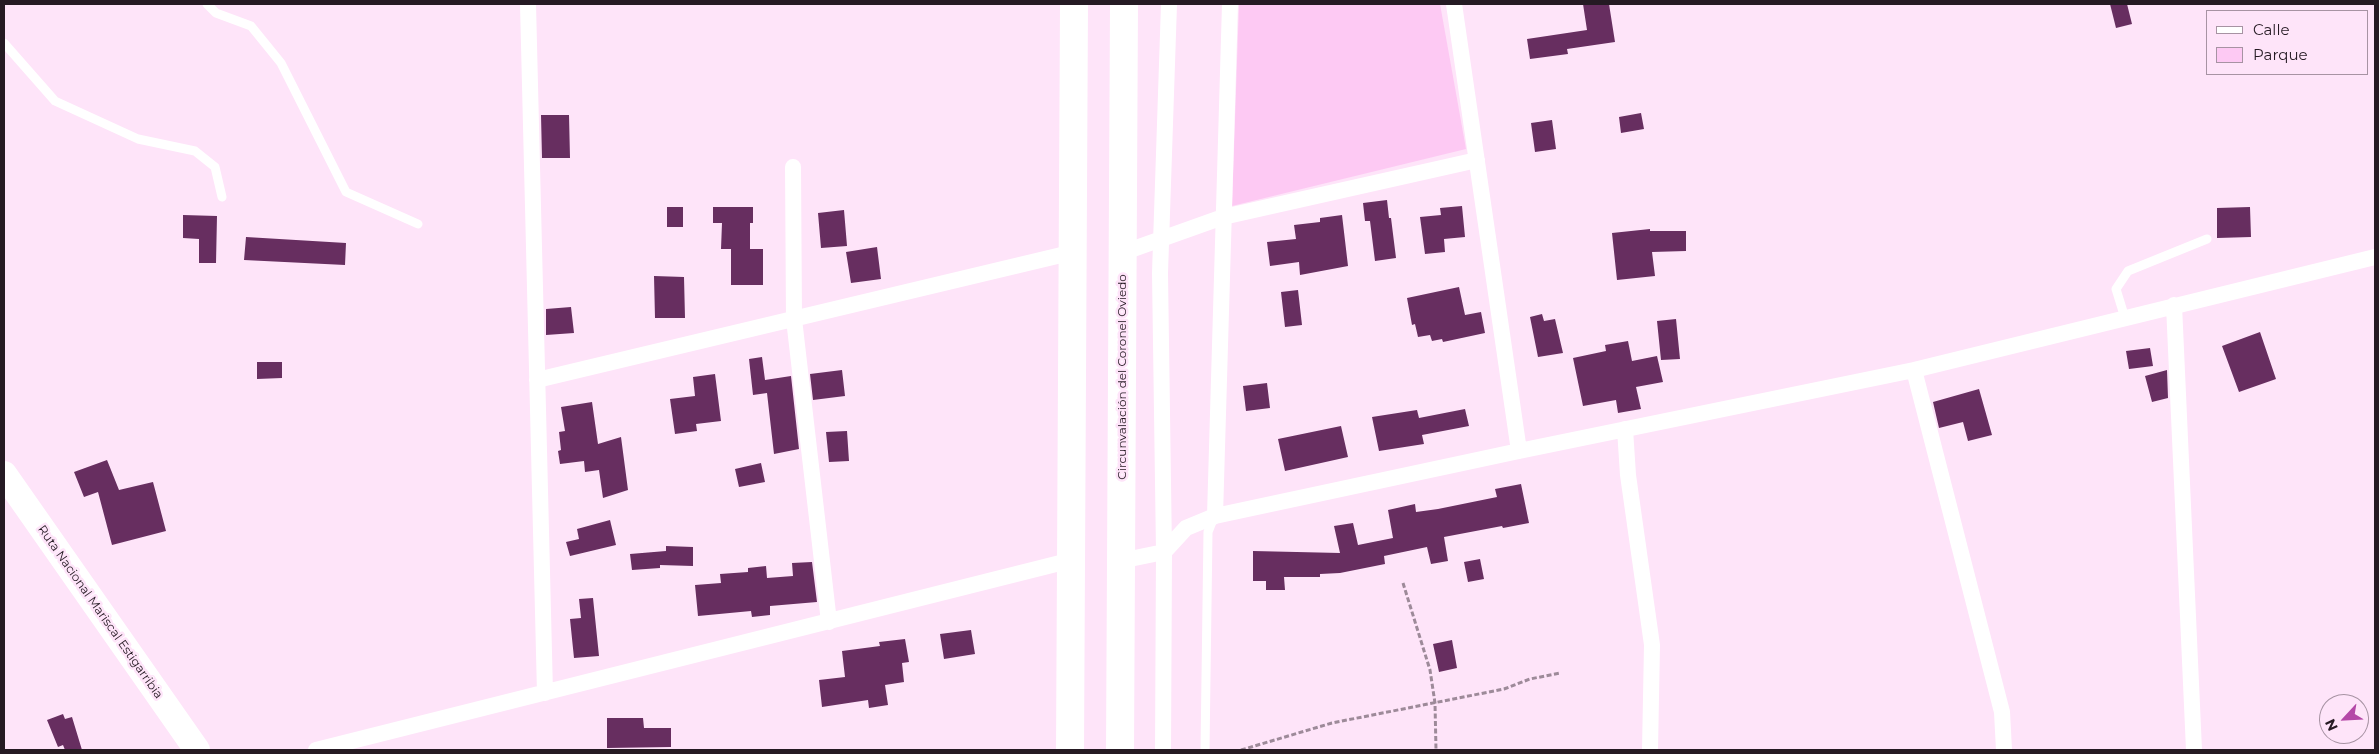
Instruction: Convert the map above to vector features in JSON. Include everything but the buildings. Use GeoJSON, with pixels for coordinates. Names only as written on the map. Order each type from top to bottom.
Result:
{"type":"FeatureCollection","features":[{"type":"Feature","properties":{"kind":"highway"},"geometry":{"type":"LineString","coordinates":[[1070,750],[1074,4]]}},
{"type":"Feature","properties":{"kind":"highway","name":"Circunvalación del Coronel Oviedo"},"geometry":{"type":"LineString","coordinates":[[1120,750],[1124,4]]}},
{"type":"Feature","properties":{"kind":"main road","name":"Ruta Nacional Mariscal Estigarribia"},"geometry":{"type":"LineString","coordinates":[[4,474],[197,750]]}},
{"type":"Feature","properties":{"kind":"street"},"geometry":{"type":"LineString","coordinates":[[528,4],[545,693]]}},
{"type":"Feature","properties":{"kind":"street"},"geometry":{"type":"LineString","coordinates":[[1163,750],[1164,552],[1160,273],[1169,4]]}},
{"type":"Feature","properties":{"kind":"street"},"geometry":{"type":"LineString","coordinates":[[1215,516],[1230,4]]}},
{"type":"Feature","properties":{"kind":"street"},"geometry":{"type":"LineString","coordinates":[[1454,4],[1519,450]]}},
{"type":"Feature","properties":{"kind":"street"},"geometry":{"type":"LineString","coordinates":[[1122,253],[1223,217],[1477,160]]}},
{"type":"Feature","properties":{"kind":"street"},"geometry":{"type":"LineString","coordinates":[[793,168],[794,319],[830,622]]}},
{"type":"Feature","properties":{"kind":"street"},"geometry":{"type":"LineString","coordinates":[[537,380],[1074,252]]}},
{"type":"Feature","properties":{"kind":"street"},"geometry":{"type":"LineString","coordinates":[[1120,561],[1164,552],[1186,528],[1215,516],[1519,450],[1914,370],[2375,257]]}},
{"type":"Feature","properties":{"kind":"street"},"geometry":{"type":"LineString","coordinates":[[2174,306],[2194,750]]}},
{"type":"Feature","properties":{"kind":"street"},"geometry":{"type":"LineString","coordinates":[[1914,370],[2002,712],[2004,750]]}},
{"type":"Feature","properties":{"kind":"street"},"geometry":{"type":"LineString","coordinates":[[1625,429],[1628,475],[1652,644],[1650,750]]}},
{"type":"Feature","properties":{"kind":"street"},"geometry":{"type":"LineString","coordinates":[[316,750],[1072,560]]}},
{"type":"Feature","properties":{"kind":"lane"},"geometry":{"type":"LineString","coordinates":[[207,4],[216,13],[251,26],[281,63],[346,192],[418,224]]}},
{"type":"Feature","properties":{"kind":"lane"},"geometry":{"type":"LineString","coordinates":[[4,43],[55,101],[138,139],[195,151],[215,167],[222,197]]}},
{"type":"Feature","properties":{"kind":"lane"},"geometry":{"type":"LineString","coordinates":[[2125,318],[2116,288],[2128,271],[2207,239]]}},
{"type":"Feature","properties":{"kind":"lane"},"geometry":{"type":"LineString","coordinates":[[1205,750],[1208,532],[1215,516]]}},
{"type":"Feature","properties":{"kind":"path"},"geometry":{"type":"LineString","coordinates":[[1403,583],[1430,670],[1435,703],[1436,750]]}},
{"type":"Feature","properties":{"kind":"path"},"geometry":{"type":"LineString","coordinates":[[1241,750],[1332,723],[1504,689],[1530,679],[1560,673]]}},
{"type":"Feature","properties":{"kind":"green space"},"geometry":{"type":"Polygon","coordinates":[[[1239,4],[1440,4],[1466,149],[1232,206],[1239,4]]]}}]}
